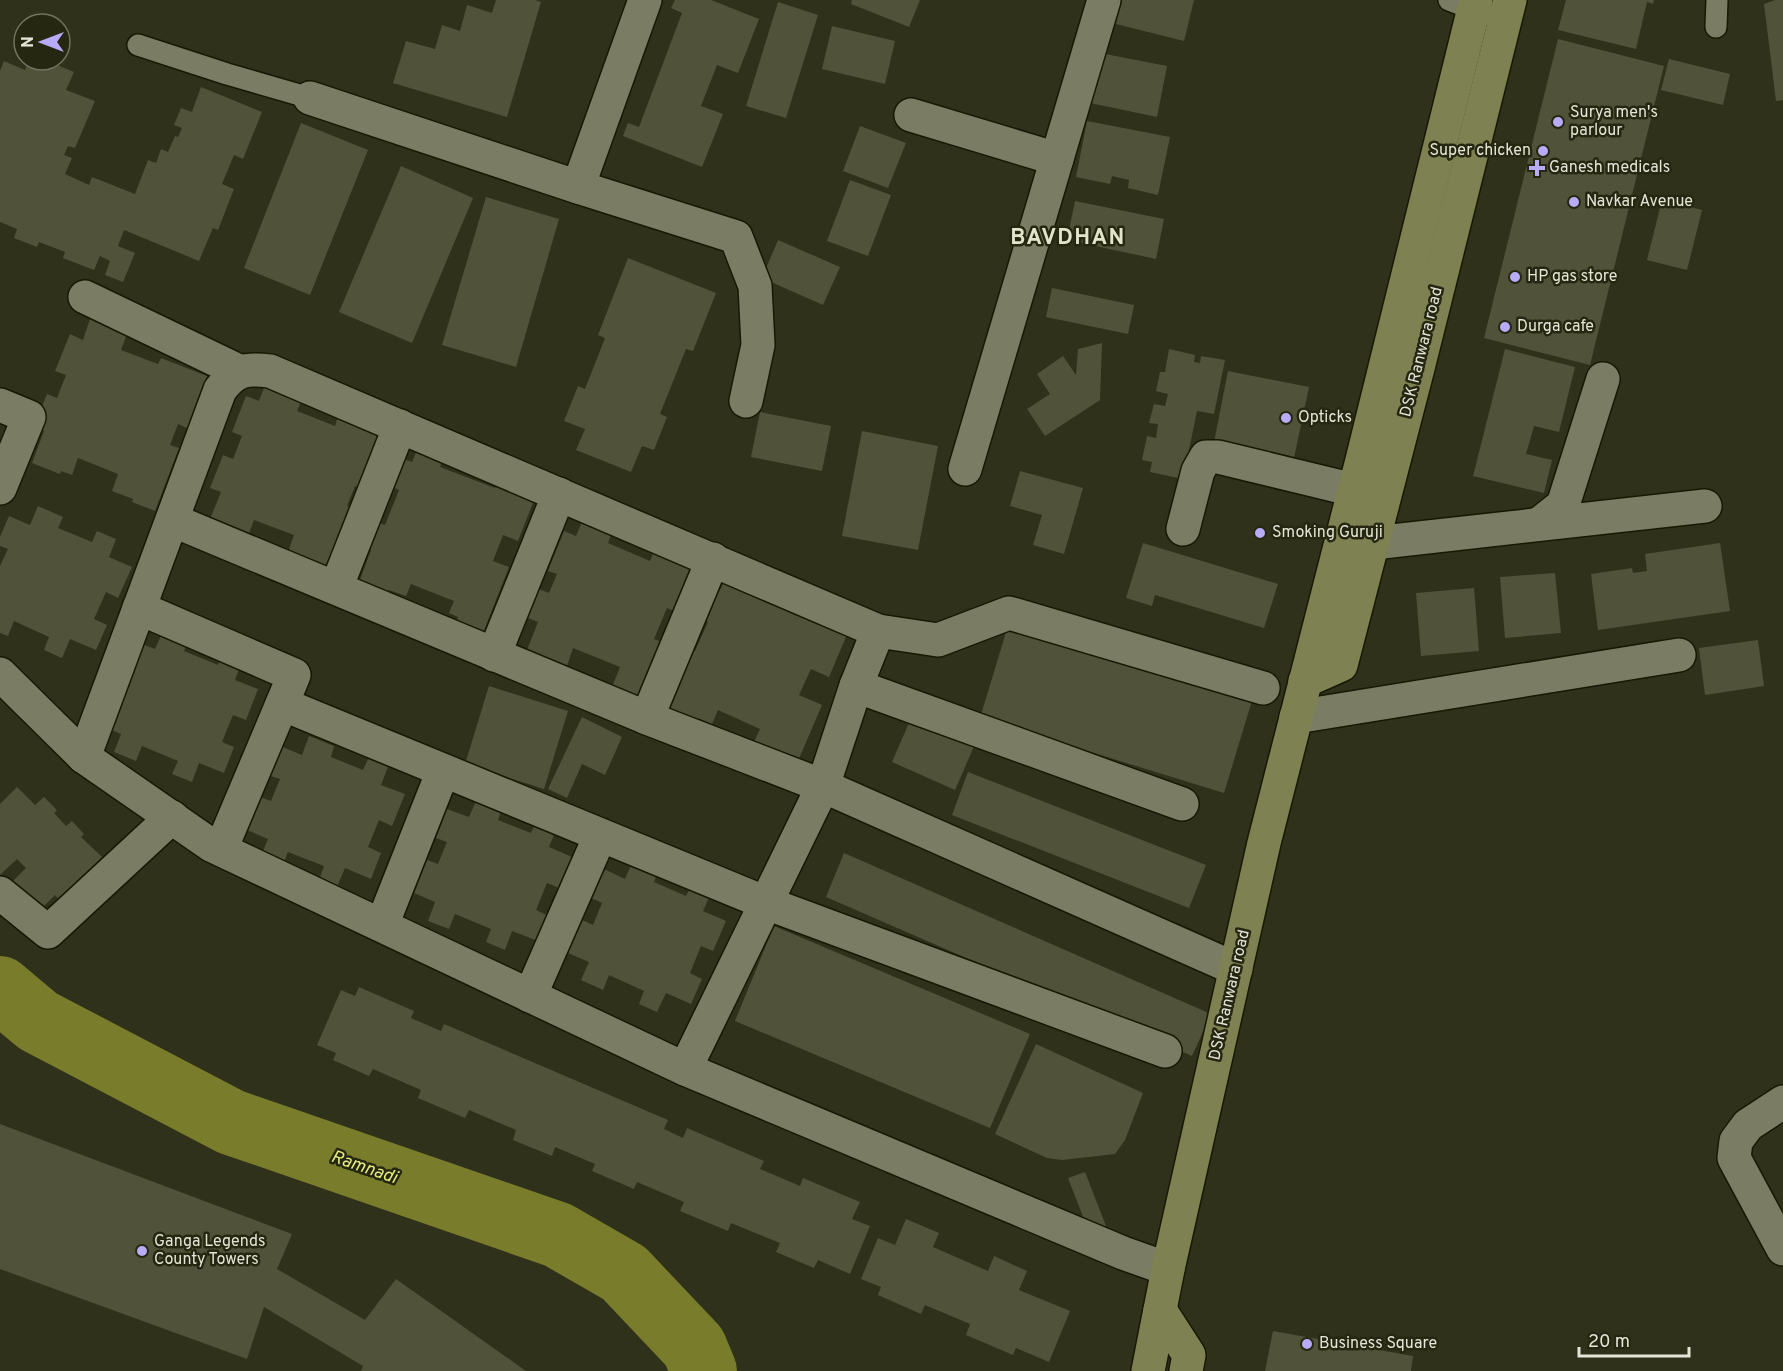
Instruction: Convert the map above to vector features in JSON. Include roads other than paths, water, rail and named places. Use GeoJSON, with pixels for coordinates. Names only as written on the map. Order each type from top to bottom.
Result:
{"type":"FeatureCollection","features":[{"type":"Feature","properties":{"kind":"street"},"geometry":{"type":"LineString","coordinates":[[578,187],[645,0]]}},
{"type":"Feature","properties":{"kind":"street"},"geometry":{"type":"LineString","coordinates":[[965,469],[1104,0]]}},
{"type":"Feature","properties":{"kind":"street","name":"DSK Ranwara road"},"geometry":{"type":"LineString","coordinates":[[1305,681],[1341,665],[1372,543],[1379,456],[1466,3]]}},
{"type":"Feature","properties":{"kind":"street","name":"DSK Ranwara road"},"geometry":{"type":"LineString","coordinates":[[1148,1371],[1168,1269],[1264,843],[1354,490],[1379,456],[1508,10]]}},
{"type":"Feature","properties":{"kind":"street"},"geometry":{"type":"LineString","coordinates":[[310,98],[736,237],[755,286],[759,345],[746,401]]}},
{"type":"Feature","properties":{"kind":"street"},"geometry":{"type":"LineString","coordinates":[[911,115],[1057,159]]}},
{"type":"Feature","properties":{"kind":"street"},"geometry":{"type":"LineString","coordinates":[[85,297],[239,371]]}},
{"type":"Feature","properties":{"kind":"street"},"geometry":{"type":"LineString","coordinates":[[84,758],[220,390],[228,379],[239,371],[254,369],[270,371],[878,631],[938,640],[1009,613],[1263,688]]}},
{"type":"Feature","properties":{"kind":"street"},"geometry":{"type":"LineString","coordinates":[[1539,524],[1563,505],[1603,379]]}},
{"type":"Feature","properties":{"kind":"street"},"geometry":{"type":"LineString","coordinates":[[0,405],[29,417],[0,488]]}},
{"type":"Feature","properties":{"kind":"street"},"geometry":{"type":"LineString","coordinates":[[336,588],[400,426]]}},
{"type":"Feature","properties":{"kind":"street"},"geometry":{"type":"LineString","coordinates":[[1183,529],[1198,471],[1206,457],[1218,457],[1354,490]]}},
{"type":"Feature","properties":{"kind":"street"},"geometry":{"type":"LineString","coordinates":[[494,655],[559,494]]}},
{"type":"Feature","properties":{"kind":"street"},"geometry":{"type":"LineString","coordinates":[[1339,547],[1705,506]]}},
{"type":"Feature","properties":{"kind":"street"},"geometry":{"type":"LineString","coordinates":[[172,520],[646,718],[823,786],[1236,969]]}},
{"type":"Feature","properties":{"kind":"street"},"geometry":{"type":"LineString","coordinates":[[646,718],[712,559]]}},
{"type":"Feature","properties":{"kind":"street"},"geometry":{"type":"LineString","coordinates":[[140,608],[294,675],[220,849]]}},
{"type":"Feature","properties":{"kind":"street"},"geometry":{"type":"LineString","coordinates":[[685,1069],[823,786],[856,686],[878,631]]}},
{"type":"Feature","properties":{"kind":"street"},"geometry":{"type":"LineString","coordinates":[[1296,717],[1679,655]]}},
{"type":"Feature","properties":{"kind":"street"},"geometry":{"type":"LineString","coordinates":[[0,674],[84,758],[212,845],[685,1069],[1112,1248],[1168,1269]]}},
{"type":"Feature","properties":{"kind":"street"},"geometry":{"type":"LineString","coordinates":[[856,686],[1182,804]]}},
{"type":"Feature","properties":{"kind":"street"},"geometry":{"type":"LineString","coordinates":[[282,704],[766,903],[1164,1051]]}},
{"type":"Feature","properties":{"kind":"street"},"geometry":{"type":"LineString","coordinates":[[381,925],[443,771]]}},
{"type":"Feature","properties":{"kind":"street"},"geometry":{"type":"LineString","coordinates":[[0,893],[48,932],[172,818]]}},
{"type":"Feature","properties":{"kind":"street"},"geometry":{"type":"LineString","coordinates":[[530,996],[600,836]]}},
{"type":"Feature","properties":{"kind":"street"},"geometry":{"type":"LineString","coordinates":[[1783,1102],[1748,1125],[1736,1141],[1734,1158],[1783,1249]]}},
{"type":"Feature","properties":{"kind":"street"},"geometry":{"type":"LineString","coordinates":[[1160,1310],[1189,1355],[1186,1371]]}},
{"type":"Feature","properties":{"kind":"lane"},"geometry":{"type":"LineString","coordinates":[[1716,27],[1717,0]]}},
{"type":"Feature","properties":{"kind":"lane"},"geometry":{"type":"LineString","coordinates":[[1466,3],[1508,10]]}},
{"type":"Feature","properties":{"kind":"lane"},"geometry":{"type":"LineString","coordinates":[[138,45],[310,98]]}},
{"type":"Feature","properties":{"kind":"waterway","name":"Ramnadi"},"geometry":{"type":"LineString","coordinates":[[0,989],[38,1021],[231,1122],[558,1235],[624,1273],[694,1347],[704,1371]]}},
{"type":"Feature","properties":{"kind":"place","name":"Surya men's parlour"},"geometry":{"type":"Point","coordinates":[1558,122]}},
{"type":"Feature","properties":{"kind":"place","name":"Super chicken"},"geometry":{"type":"Point","coordinates":[1543,151]}},
{"type":"Feature","properties":{"kind":"place","name":"Ganesh medicals"},"geometry":{"type":"Point","coordinates":[1537,168]}},
{"type":"Feature","properties":{"kind":"place","name":"Navkar Avenue"},"geometry":{"type":"Point","coordinates":[1574,202]}},
{"type":"Feature","properties":{"kind":"place","name":"HP gas store"},"geometry":{"type":"Point","coordinates":[1515,277]}},
{"type":"Feature","properties":{"kind":"place","name":"Durga cafe"},"geometry":{"type":"Point","coordinates":[1505,327]}},
{"type":"Feature","properties":{"kind":"place","name":"Opticks"},"geometry":{"type":"Point","coordinates":[1286,418]}},
{"type":"Feature","properties":{"kind":"place","name":"Smoking Guruji"},"geometry":{"type":"Point","coordinates":[1260,533]}},
{"type":"Feature","properties":{"kind":"place","name":"Ganga Legends County Towers"},"geometry":{"type":"Point","coordinates":[142,1251]}},
{"type":"Feature","properties":{"kind":"place","name":"Business Square"},"geometry":{"type":"Point","coordinates":[1307,1344]}},
{"type":"Feature","properties":{"kind":"district","name":"BAVDHAN"},"geometry":{"type":"Point","coordinates":[1068,238]}}]}
